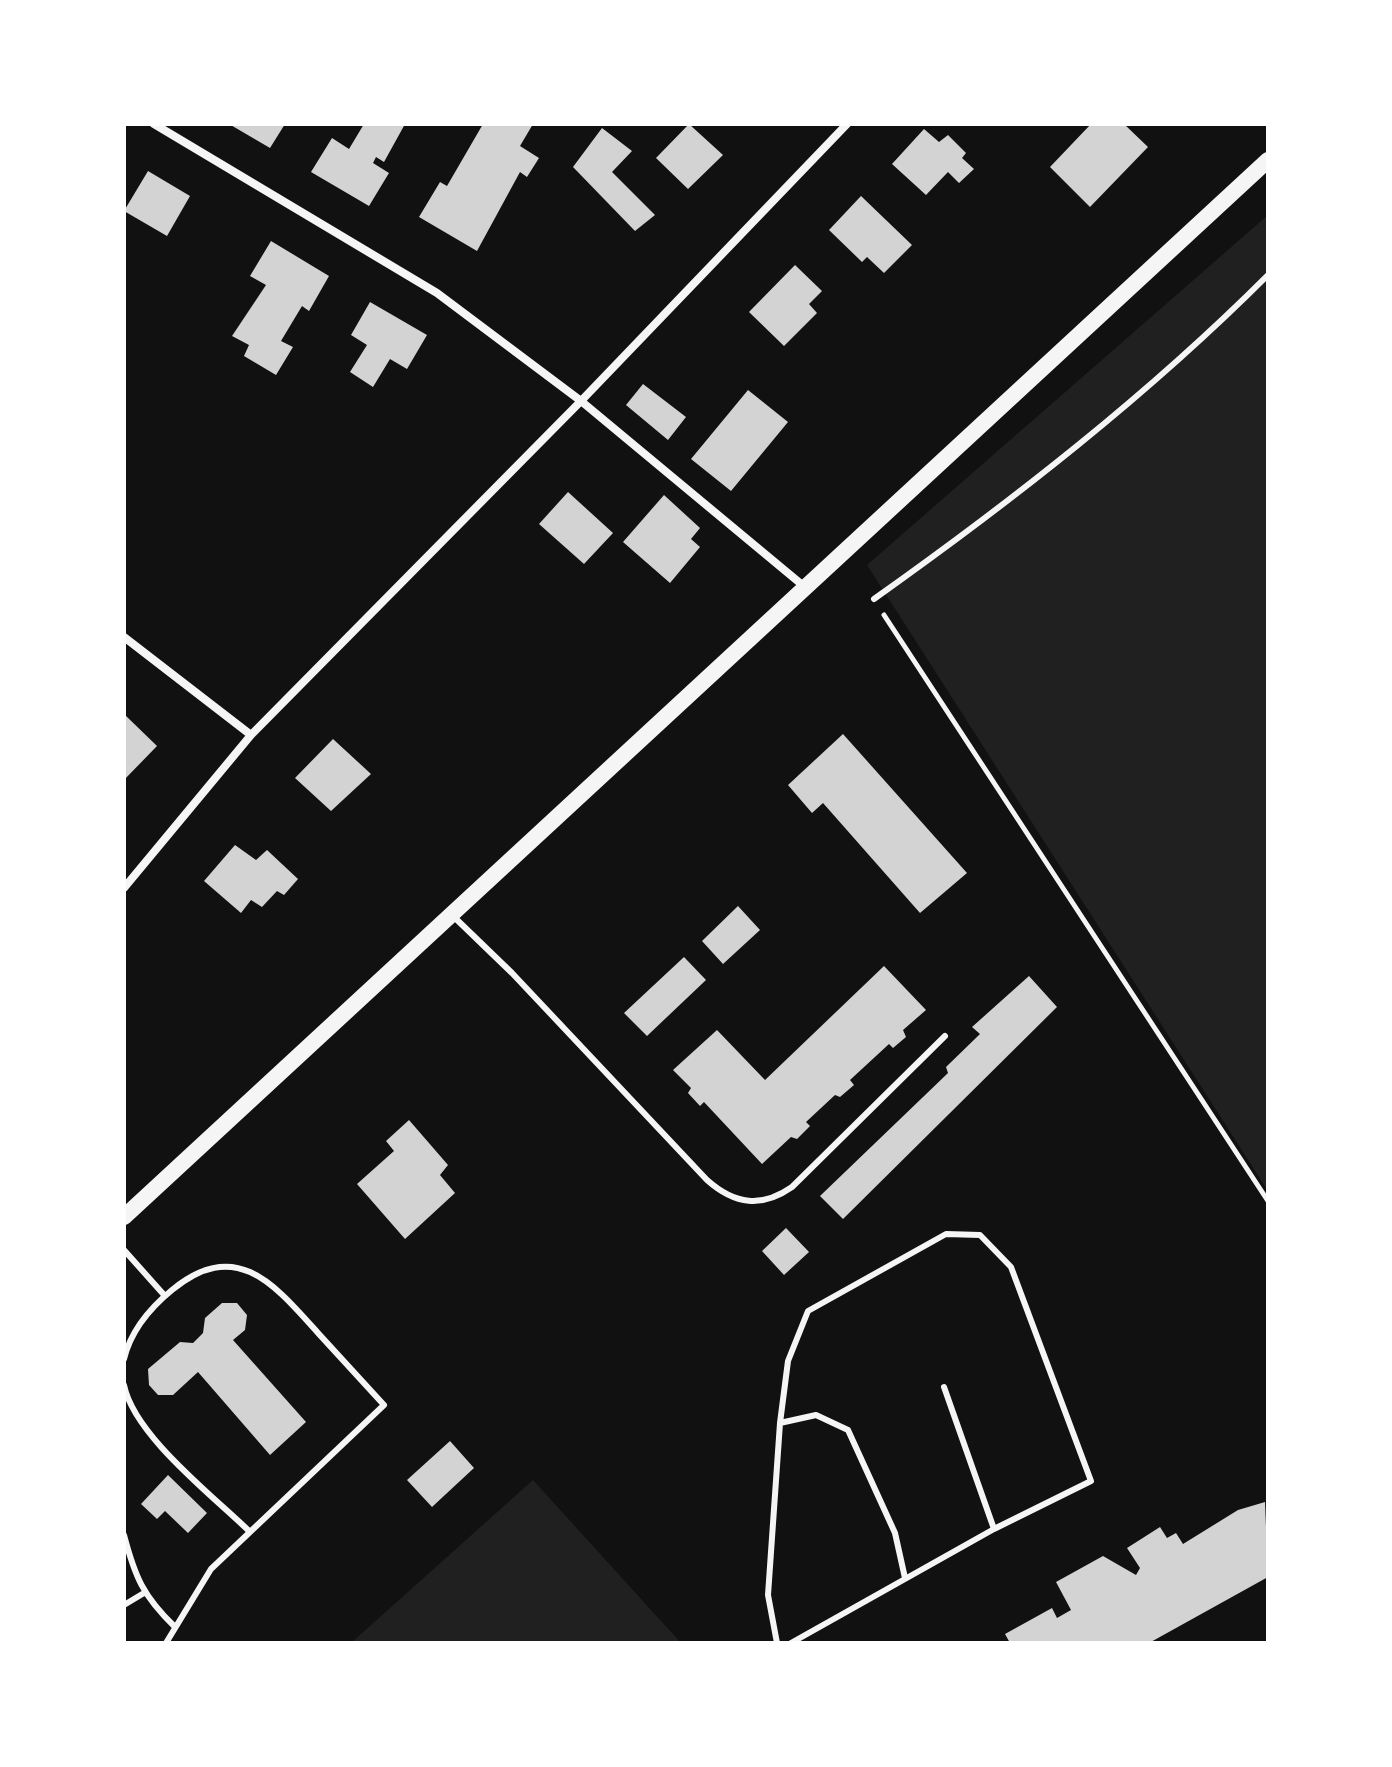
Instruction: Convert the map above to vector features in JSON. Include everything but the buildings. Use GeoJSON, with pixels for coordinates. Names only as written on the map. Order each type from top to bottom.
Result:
{"type":"FeatureCollection","features":[{"type":"Feature","properties":{"kind":"main road"},"geometry":{"type":"LineString","coordinates":[[124,1217],[1268,160]]}},
{"type":"Feature","properties":{"kind":"street"},"geometry":{"type":"LineString","coordinates":[[154,124],[437,293],[581,401],[807,589]]}},
{"type":"Feature","properties":{"kind":"street"},"geometry":{"type":"LineString","coordinates":[[124,888],[251,735],[581,401],[847,124]]}},
{"type":"Feature","properties":{"kind":"street"},"geometry":{"type":"LineString","coordinates":[[124,637],[251,735]]}},
{"type":"Feature","properties":{"kind":"lane"},"geometry":{"type":"LineString","coordinates":[[874,599],[955,541],[1182,359],[1268,275]]}},
{"type":"Feature","properties":{"kind":"lane"},"geometry":{"type":"LineString","coordinates":[[451,915],[512,973],[707,1180],[721,1193],[739,1201],[767,1200],[792,1187],[945,1036]]}},
{"type":"Feature","properties":{"kind":"lane"},"geometry":{"type":"LineString","coordinates":[[777,1643],[768,1595],[780,1423],[788,1361],[808,1311],[946,1234],[980,1235],[1011,1267],[1091,1481],[994,1529],[791,1643]]}},
{"type":"Feature","properties":{"kind":"lane"},"geometry":{"type":"LineString","coordinates":[[124,1250],[165,1296]]}},
{"type":"Feature","properties":{"kind":"lane"},"geometry":{"type":"LineString","coordinates":[[124,1359],[137,1325],[165,1296],[195,1273],[211,1266],[228,1266],[258,1275],[281,1292],[384,1405],[249,1531],[204,1578],[166,1643]]}},
{"type":"Feature","properties":{"kind":"lane"},"geometry":{"type":"LineString","coordinates":[[124,1385],[127,1400],[143,1423],[249,1531]]}},
{"type":"Feature","properties":{"kind":"lane"},"geometry":{"type":"LineString","coordinates":[[944,1387],[994,1529]]}},
{"type":"Feature","properties":{"kind":"lane"},"geometry":{"type":"LineString","coordinates":[[780,1423],[816,1415],[848,1430],[895,1533],[905,1578]]}},
{"type":"Feature","properties":{"kind":"lane"},"geometry":{"type":"LineString","coordinates":[[124,1535],[136,1580],[175,1627]]}},
{"type":"Feature","properties":{"kind":"lane"},"geometry":{"type":"LineString","coordinates":[[124,1605],[144,1593]]}},
{"type":"Feature","properties":{"kind":"path"},"geometry":{"type":"LineString","coordinates":[[874,599],[1268,1201]]}},
{"type":"Feature","properties":{"kind":"shaded area"},"geometry":{"type":"Polygon","coordinates":[[[1268,215],[1268,1191],[867,565],[1268,215]]]}},
{"type":"Feature","properties":{"kind":"shaded area"},"geometry":{"type":"Polygon","coordinates":[[[533,1480],[681,1643],[351,1643],[533,1480]]]}}]}
